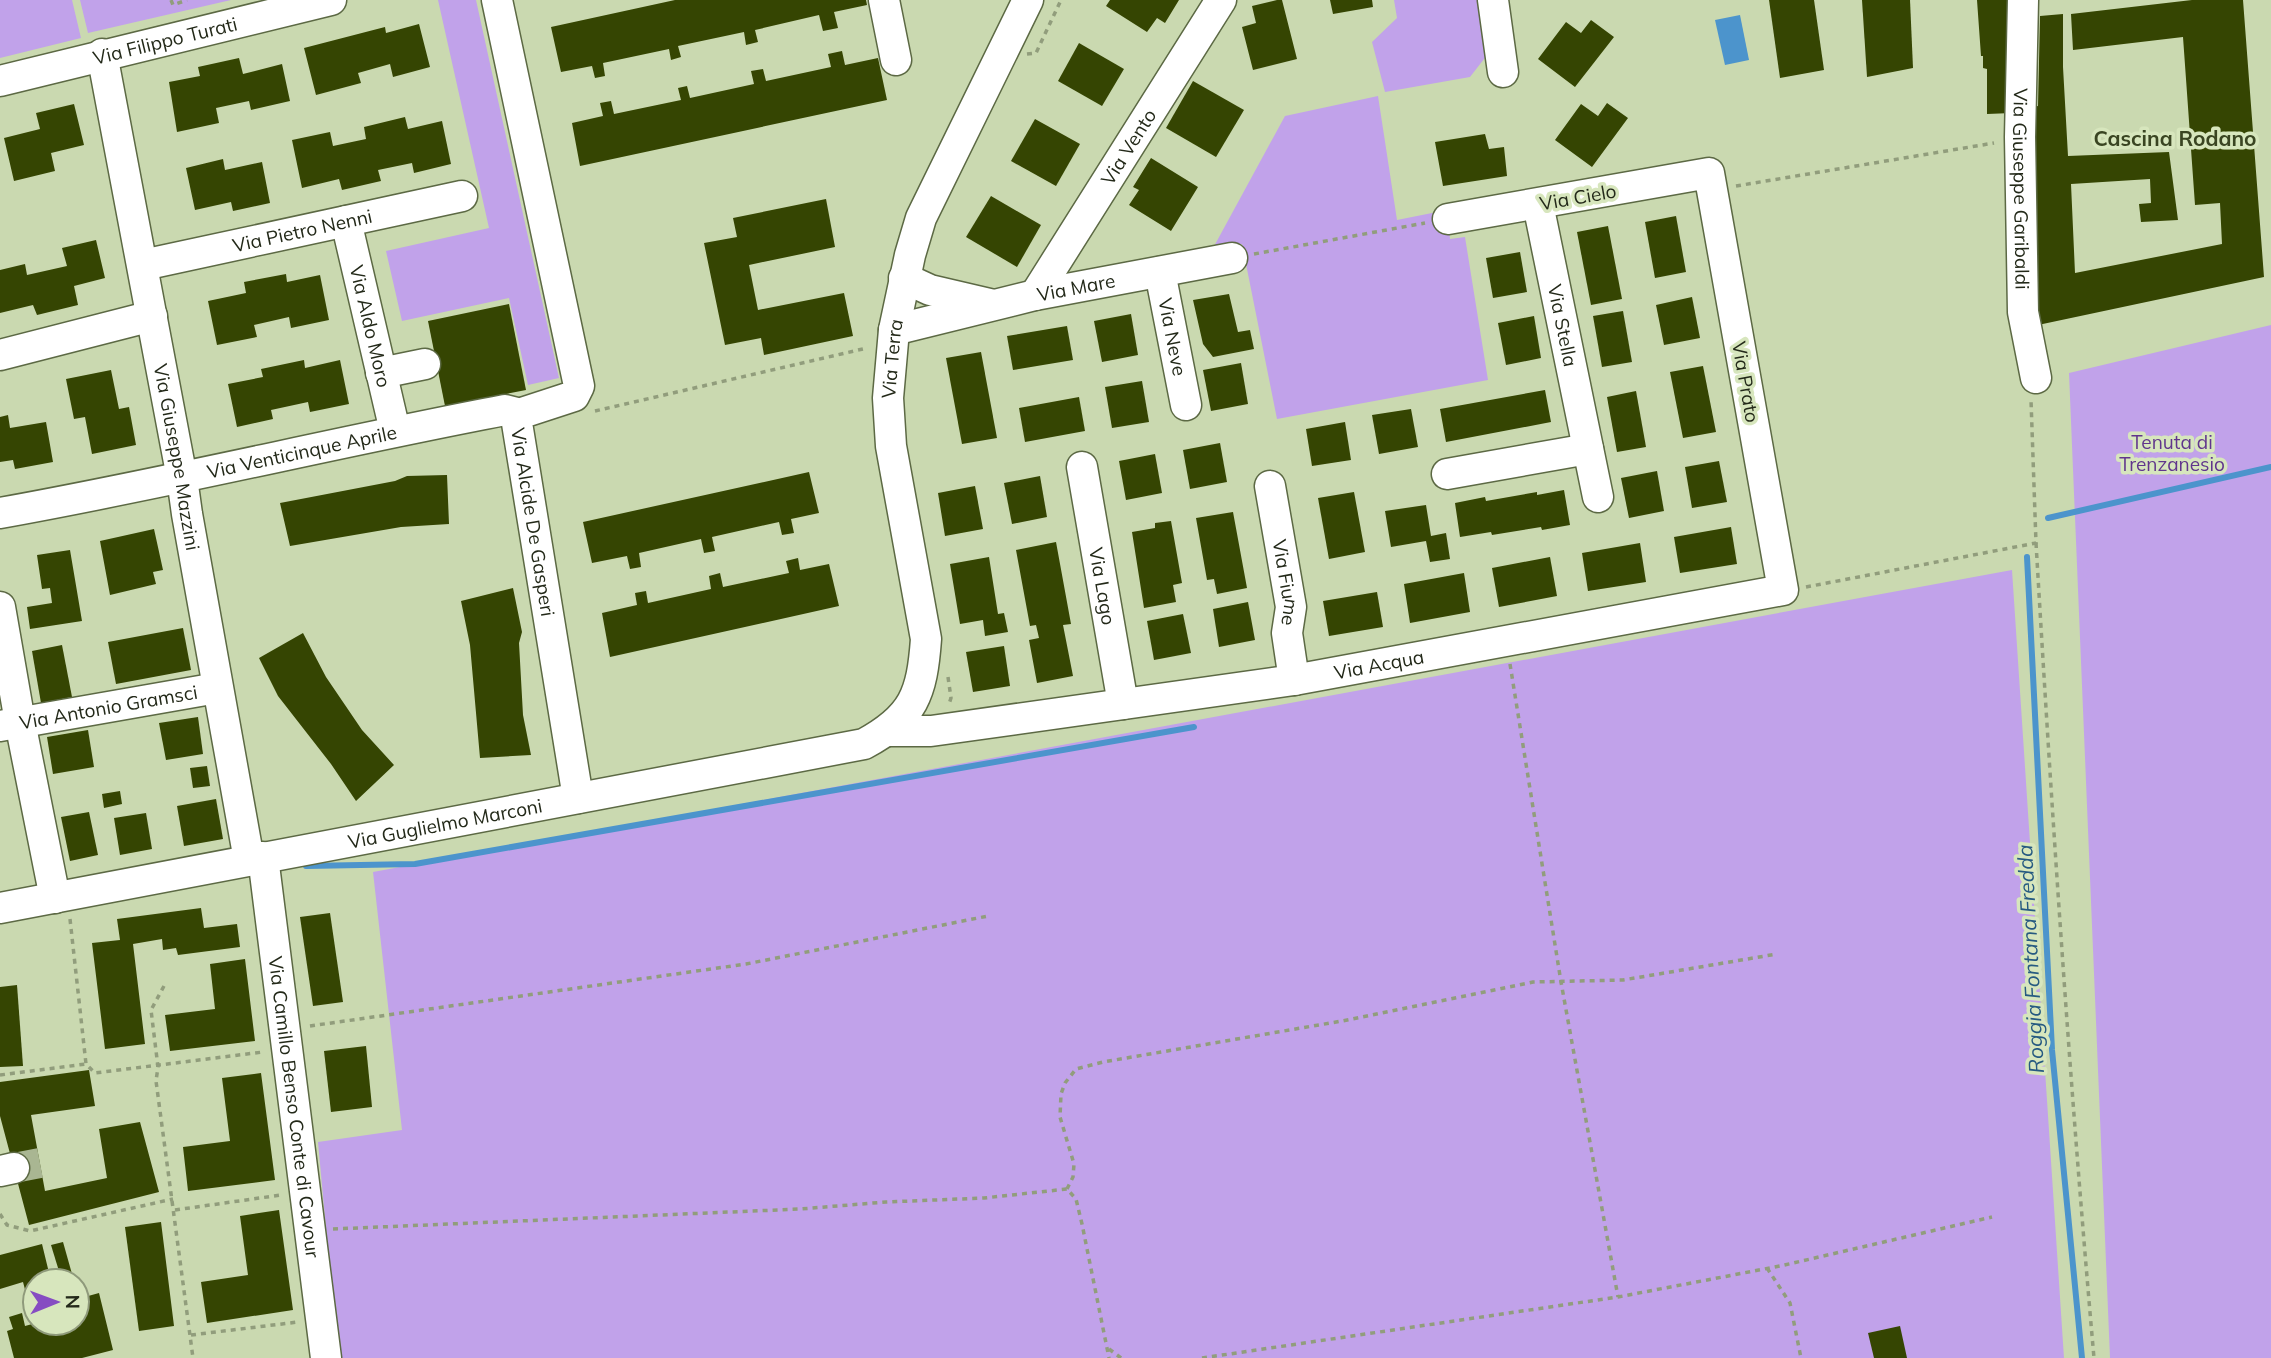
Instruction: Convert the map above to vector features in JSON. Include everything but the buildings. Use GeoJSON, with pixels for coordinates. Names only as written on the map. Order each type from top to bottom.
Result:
{"type":"FeatureCollection","features":[{"type":"Feature","properties":{"kind":"street","name":"Via Filippo Turati"},"geometry":{"type":"LineString","coordinates":[[0,81],[274,7],[331,0]]}},
{"type":"Feature","properties":{"kind":"street","name":"Via Alcide De Gasperi"},"geometry":{"type":"LineString","coordinates":[[497,0],[579,386],[574,396],[521,414],[517,429],[579,798]]}},
{"type":"Feature","properties":{"kind":"street"},"geometry":{"type":"LineString","coordinates":[[884,0],[896,61]]}},
{"type":"Feature","properties":{"kind":"street","name":"Via Terra"},"geometry":{"type":"LineString","coordinates":[[889,731],[904,715],[917,693],[924,669],[926,639],[891,446],[888,398],[904,278],[929,199],[1028,0]]}},
{"type":"Feature","properties":{"kind":"street","name":"Via Vento"},"geometry":{"type":"LineString","coordinates":[[1035,295],[1221,0]]}},
{"type":"Feature","properties":{"kind":"street"},"geometry":{"type":"LineString","coordinates":[[1493,0],[1503,72]]}},
{"type":"Feature","properties":{"kind":"street","name":"Via Giuseppe Garibaldi"},"geometry":{"type":"LineString","coordinates":[[2023,0],[2020,137],[2023,312],[2036,378]]}},
{"type":"Feature","properties":{"kind":"street","name":"Via Giuseppe Mazzini"},"geometry":{"type":"LineString","coordinates":[[102,54],[182,478],[217,688],[256,859]]}},
{"type":"Feature","properties":{"kind":"street","name":"Via Cielo"},"geometry":{"type":"LineString","coordinates":[[1448,219],[1538,204],[1710,182]]}},
{"type":"Feature","properties":{"kind":"street","name":"Via Prato"},"geometry":{"type":"LineString","coordinates":[[1710,182],[1783,590]]}},
{"type":"Feature","properties":{"kind":"street","name":"Via Pietro Nenni"},"geometry":{"type":"LineString","coordinates":[[143,265],[462,196]]}},
{"type":"Feature","properties":{"kind":"street","name":"Via Stella"},"geometry":{"type":"LineString","coordinates":[[1538,204],[1598,497]]}},
{"type":"Feature","properties":{"kind":"street","name":"Via Aldo Moro"},"geometry":{"type":"LineString","coordinates":[[346,221],[395,431]]}},
{"type":"Feature","properties":{"kind":"street","name":"Via Mare"},"geometry":{"type":"LineString","coordinates":[[894,340],[994,305],[1035,295],[1232,258]]}},
{"type":"Feature","properties":{"kind":"street","name":"Via Neve"},"geometry":{"type":"LineString","coordinates":[[1160,272],[1186,405]]}},
{"type":"Feature","properties":{"kind":"street","name":"Via Mare"},"geometry":{"type":"LineString","coordinates":[[904,278],[930,290],[994,305]]}},
{"type":"Feature","properties":{"kind":"street"},"geometry":{"type":"LineString","coordinates":[[0,355],[152,316]]}},
{"type":"Feature","properties":{"kind":"street"},"geometry":{"type":"LineString","coordinates":[[381,373],[425,363]]}},
{"type":"Feature","properties":{"kind":"street","name":"Via Venticinque Aprile"},"geometry":{"type":"LineString","coordinates":[[0,513],[505,410],[521,414]]}},
{"type":"Feature","properties":{"kind":"street"},"geometry":{"type":"LineString","coordinates":[[1447,474],[1588,449]]}},
{"type":"Feature","properties":{"kind":"street","name":"Via Lago"},"geometry":{"type":"LineString","coordinates":[[1082,467],[1123,704]]}},
{"type":"Feature","properties":{"kind":"street","name":"Via Fiume"},"geometry":{"type":"LineString","coordinates":[[1270,486],[1292,607],[1287,633],[1294,680]]}},
{"type":"Feature","properties":{"kind":"street","name":"Via Acqua"},"geometry":{"type":"LineString","coordinates":[[889,731],[931,731],[1294,680],[1783,590]]}},
{"type":"Feature","properties":{"kind":"street"},"geometry":{"type":"LineString","coordinates":[[0,607],[10,724],[61,897]]}},
{"type":"Feature","properties":{"kind":"street","name":"Via Antonio Gramsci"},"geometry":{"type":"LineString","coordinates":[[10,724],[217,688]]}},
{"type":"Feature","properties":{"kind":"street"},"geometry":{"type":"LineString","coordinates":[[917,693],[973,725]]}},
{"type":"Feature","properties":{"kind":"street","name":"Via Guglielmo Marconi"},"geometry":{"type":"LineString","coordinates":[[0,908],[864,744],[889,731]]}},
{"type":"Feature","properties":{"kind":"street","name":"Via Camillo Benso Conte di Cavour"},"geometry":{"type":"LineString","coordinates":[[256,859],[285,1040],[326,1358]]}},
{"type":"Feature","properties":{"kind":"path"},"geometry":{"type":"LineString","coordinates":[[171,0],[173,5],[187,0]]}},
{"type":"Feature","properties":{"kind":"path"},"geometry":{"type":"LineString","coordinates":[[1710,182],[2020,137]]}},
{"type":"Feature","properties":{"kind":"path"},"geometry":{"type":"LineString","coordinates":[[1232,258],[1448,219]]}},
{"type":"Feature","properties":{"kind":"path"},"geometry":{"type":"LineString","coordinates":[[590,412],[894,340]]}},
{"type":"Feature","properties":{"kind":"path"},"geometry":{"type":"LineString","coordinates":[[2036,378],[2031,400],[2036,543],[2054,844],[2094,1358]]}},
{"type":"Feature","properties":{"kind":"path"},"geometry":{"type":"LineString","coordinates":[[1783,590],[2036,543]]}},
{"type":"Feature","properties":{"kind":"path"},"geometry":{"type":"LineString","coordinates":[[1506,642],[1562,982],[1618,1297]]}},
{"type":"Feature","properties":{"kind":"path"},"geometry":{"type":"LineString","coordinates":[[61,897],[86,1064],[95,1073],[158,1067],[285,1040],[746,964],[988,916]]}},
{"type":"Feature","properties":{"kind":"path"},"geometry":{"type":"LineString","coordinates":[[1067,1189],[1073,1177],[1074,1164],[1060,1117],[1061,1094],[1065,1083],[1076,1069],[1342,1021],[1532,982],[1623,980],[1777,954]]}},
{"type":"Feature","properties":{"kind":"path"},"geometry":{"type":"LineString","coordinates":[[164,986],[151,1010],[158,1067],[156,1081],[193,1358]]}},
{"type":"Feature","properties":{"kind":"path"},"geometry":{"type":"LineString","coordinates":[[0,1075],[86,1064]]}},
{"type":"Feature","properties":{"kind":"path"},"geometry":{"type":"LineString","coordinates":[[309,1230],[800,1209],[984,1198],[1067,1189]]}},
{"type":"Feature","properties":{"kind":"path"},"geometry":{"type":"LineString","coordinates":[[1067,1189],[1076,1199],[1109,1358]]}},
{"type":"Feature","properties":{"kind":"path"},"geometry":{"type":"LineString","coordinates":[[175,1210],[304,1191]]}},
{"type":"Feature","properties":{"kind":"path"},"geometry":{"type":"LineString","coordinates":[[0,1214],[7,1225],[30,1231],[173,1199]]}},
{"type":"Feature","properties":{"kind":"path"},"geometry":{"type":"LineString","coordinates":[[1202,1358],[1618,1297],[1767,1268],[1992,1217]]}},
{"type":"Feature","properties":{"kind":"path"},"geometry":{"type":"LineString","coordinates":[[1767,1268],[1790,1303],[1801,1358]]}},
{"type":"Feature","properties":{"kind":"path"},"geometry":{"type":"LineString","coordinates":[[190,1335],[321,1319]]}},
{"type":"Feature","properties":{"kind":"path"},"geometry":{"type":"LineString","coordinates":[[1107,1348],[1121,1358]]}},
{"type":"Feature","properties":{"kind":"green space"},"geometry":{"type":"Polygon","coordinates":[[[0,0],[72,0],[81,38],[0,58],[0,0]]]}},
{"type":"Feature","properties":{"kind":"green space"},"geometry":{"type":"Polygon","coordinates":[[[80,0],[231,0],[88,33],[80,0]]]}},
{"type":"Feature","properties":{"kind":"green space"},"geometry":{"type":"Polygon","coordinates":[[[438,0],[476,0],[559,378],[528,385],[509,298],[402,321],[386,251],[489,228],[438,0]]]}},
{"type":"Feature","properties":{"kind":"green space"},"geometry":{"type":"Polygon","coordinates":[[[1394,0],[1485,0],[1491,50],[1470,77],[1385,92],[1372,42],[1397,18],[1394,0]]]}},
{"type":"Feature","properties":{"kind":"green space"},"geometry":{"type":"Polygon","coordinates":[[[1378,96],[1397,220],[1447,210],[1450,239],[1465,237],[1488,380],[1277,419],[1242,244],[1212,250],[1285,116],[1378,96]]]}},
{"type":"Feature","properties":{"kind":"green space","name":"Tenuta di Trenzanesio"},"geometry":{"type":"Polygon","coordinates":[[[2271,325],[2271,1358],[2110,1358],[2069,373],[2271,325]]]}},
{"type":"Feature","properties":{"kind":"green space"},"geometry":{"type":"Polygon","coordinates":[[[2012,570],[2064,1358],[338,1358],[318,1142],[402,1130],[373,872],[2012,570]]]}},
{"type":"Feature","properties":{"kind":"water"},"geometry":{"type":"Polygon","coordinates":[[[1740,15],[1749,60],[1725,65],[1715,20],[1740,15]]]}},
{"type":"Feature","properties":{"kind":"waterway"},"geometry":{"type":"LineString","coordinates":[[2048,518],[2271,467]]}},
{"type":"Feature","properties":{"kind":"waterway","name":"Roggia Fontana Fredda"},"geometry":{"type":"LineString","coordinates":[[2027,557],[2052,1050],[2082,1358]]}},
{"type":"Feature","properties":{"kind":"waterway"},"geometry":{"type":"LineString","coordinates":[[306,866],[415,864],[1194,727]]}},
{"type":"Feature","properties":{"kind":"tunnel"},"geometry":{"type":"LineString","coordinates":[[14,1168],[40,1163]]}},
{"type":"Feature","properties":{"kind":"district","name":"Cascina Rodano"},"geometry":{"type":"Point","coordinates":[2175,139]}}]}
